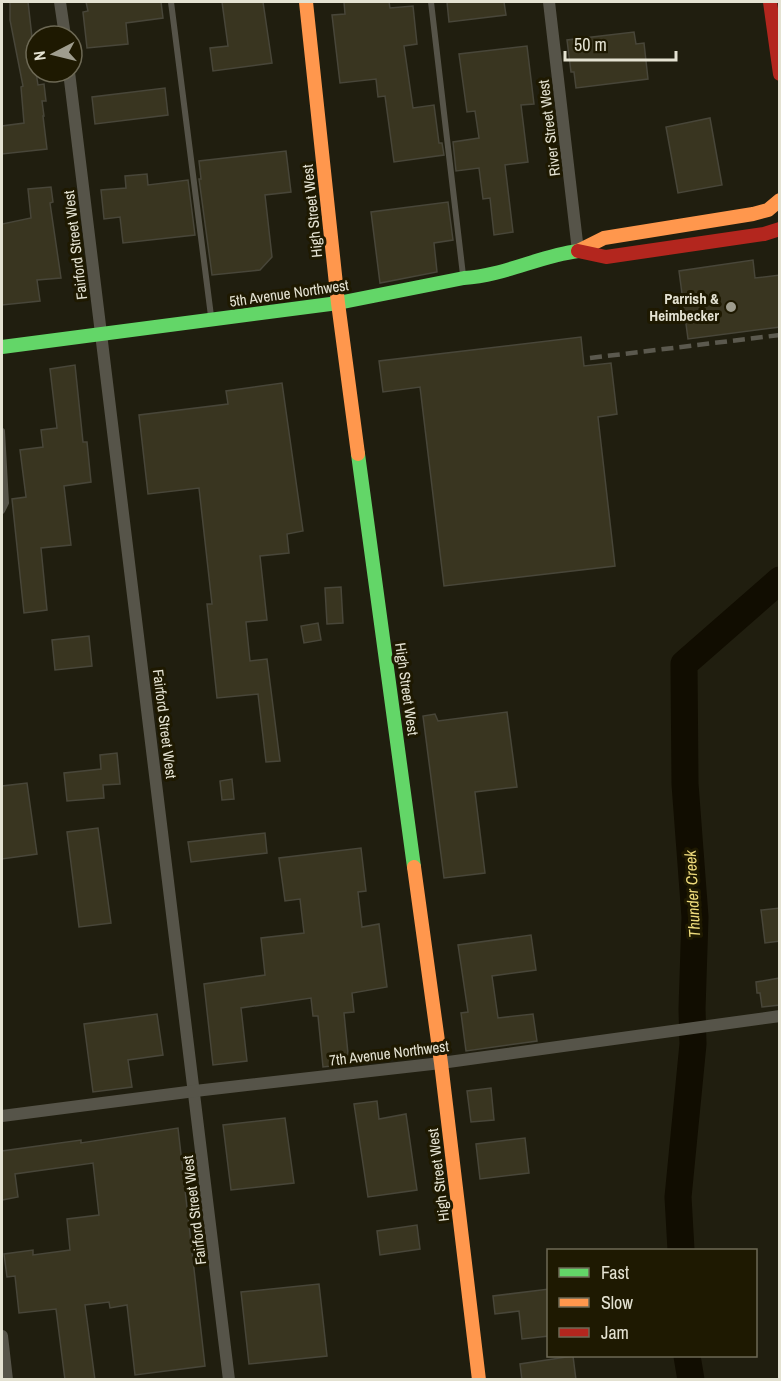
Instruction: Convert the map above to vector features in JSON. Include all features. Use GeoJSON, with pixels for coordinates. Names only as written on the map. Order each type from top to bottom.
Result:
{"type":"FeatureCollection","features":[{"type":"Feature","properties":{"kind":"main road","name":"High Street West"},"geometry":{"type":"LineString","coordinates":[[306,2],[338,303],[441,1063],[479,1380]]}},
{"type":"Feature","properties":{"kind":"main road"},"geometry":{"type":"LineString","coordinates":[[770,2],[780,74]]}},
{"type":"Feature","properties":{"kind":"main road","name":"5th Avenue Northwest"},"geometry":{"type":"LineString","coordinates":[[2,347],[101,336],[338,303],[464,278],[482,277],[578,250],[604,238],[753,214],[768,210],[780,200]]}},
{"type":"Feature","properties":{"kind":"main road","name":"5th Avenue Northwest"},"geometry":{"type":"LineString","coordinates":[[578,250],[606,257],[764,234],[780,229]]}},
{"type":"Feature","properties":{"kind":"street"},"geometry":{"type":"LineString","coordinates":[[60,2],[63,24]]}},
{"type":"Feature","properties":{"kind":"street","name":"River Street West"},"geometry":{"type":"LineString","coordinates":[[549,2],[578,250]]}},
{"type":"Feature","properties":{"kind":"street","name":"Fairford Street West"},"geometry":{"type":"LineString","coordinates":[[70,84],[229,1380]]}},
{"type":"Feature","properties":{"kind":"street","name":"7th Avenue Northwest"},"geometry":{"type":"LineString","coordinates":[[2,1116],[441,1063],[780,1017]]}},
{"type":"Feature","properties":{"kind":"street"},"geometry":{"type":"LineString","coordinates":[[2,1336],[7,1380]]}},
{"type":"Feature","properties":{"kind":"lane"},"geometry":{"type":"LineString","coordinates":[[171,2],[212,321]]}},
{"type":"Feature","properties":{"kind":"lane"},"geometry":{"type":"LineString","coordinates":[[431,2],[464,278]]}},
{"type":"Feature","properties":{"kind":"lane"},"geometry":{"type":"LineString","coordinates":[[2,430],[6,503],[2,511]]}},
{"type":"Feature","properties":{"kind":"building"},"geometry":{"type":"Polygon","coordinates":[[[10,2],[28,2],[31,24],[24,24],[24,84],[44,84],[46,101],[42,101],[47,149],[2,154],[2,126],[24,123],[21,87],[23,86],[10,20],[10,2]]]}},
{"type":"Feature","properties":{"kind":"building"},"geometry":{"type":"Polygon","coordinates":[[[86,2],[161,2],[163,18],[126,23],[128,44],[87,48],[83,12],[88,11],[86,2]]]}},
{"type":"Feature","properties":{"kind":"building"},"geometry":{"type":"Polygon","coordinates":[[[222,2],[263,2],[272,63],[213,71],[210,48],[228,46],[222,2]]]}},
{"type":"Feature","properties":{"kind":"building"},"geometry":{"type":"Polygon","coordinates":[[[344,2],[389,2],[390,8],[413,6],[417,44],[404,46],[413,108],[434,105],[439,143],[442,143],[444,155],[394,162],[385,96],[378,97],[376,79],[340,83],[332,15],[345,14],[344,2]]]}},
{"type":"Feature","properties":{"kind":"building"},"geometry":{"type":"Polygon","coordinates":[[[447,2],[504,2],[506,15],[449,22],[447,2]]]}},
{"type":"Feature","properties":{"kind":"building"},"geometry":{"type":"Polygon","coordinates":[[[634,32],[636,44],[644,43],[648,79],[576,88],[574,72],[571,72],[567,40],[634,32]]]}},
{"type":"Feature","properties":{"kind":"building"},"geometry":{"type":"Polygon","coordinates":[[[527,46],[534,104],[521,105],[528,162],[505,165],[513,232],[494,235],[490,198],[483,199],[479,168],[456,171],[453,142],[479,138],[475,111],[467,112],[459,54],[527,46]]]}},
{"type":"Feature","properties":{"kind":"building"},"geometry":{"type":"Polygon","coordinates":[[[165,88],[168,115],[95,124],[92,97],[165,88]]]}},
{"type":"Feature","properties":{"kind":"building"},"geometry":{"type":"Polygon","coordinates":[[[710,118],[722,185],[678,193],[666,127],[710,118]]]}},
{"type":"Feature","properties":{"kind":"building"},"geometry":{"type":"Polygon","coordinates":[[[286,151],[291,192],[265,195],[272,257],[260,270],[212,275],[199,179],[201,179],[199,161],[286,151]]]}},
{"type":"Feature","properties":{"kind":"building"},"geometry":{"type":"Polygon","coordinates":[[[147,174],[148,185],[188,180],[195,235],[123,243],[120,217],[104,219],[101,190],[126,188],[125,176],[147,174]]]}},
{"type":"Feature","properties":{"kind":"building"},"geometry":{"type":"Polygon","coordinates":[[[51,187],[53,202],[50,203],[61,278],[37,280],[40,301],[2,305],[2,224],[31,218],[28,189],[51,187]]]}},
{"type":"Feature","properties":{"kind":"building"},"geometry":{"type":"Polygon","coordinates":[[[448,202],[453,240],[434,243],[437,272],[380,283],[371,212],[448,202]]]}},
{"type":"Feature","properties":{"kind":"building","name":"Parrish & Heimbecker"},"geometry":{"type":"Polygon","coordinates":[[[753,260],[755,278],[780,275],[780,327],[688,339],[679,271],[753,260]]]}},
{"type":"Feature","properties":{"kind":"building"},"geometry":{"type":"Polygon","coordinates":[[[581,337],[584,366],[611,363],[617,414],[598,417],[615,566],[444,586],[420,387],[383,392],[379,361],[581,337]]]}},
{"type":"Feature","properties":{"kind":"building"},"geometry":{"type":"Polygon","coordinates":[[[75,365],[83,442],[87,442],[91,482],[64,486],[71,545],[41,548],[47,610],[24,613],[12,499],[26,497],[20,450],[43,447],[41,430],[57,428],[50,369],[75,365]]]}},
{"type":"Feature","properties":{"kind":"building"},"geometry":{"type":"Polygon","coordinates":[[[282,383],[303,531],[287,534],[289,553],[260,556],[267,620],[246,622],[250,661],[267,659],[280,761],[266,762],[258,694],[217,698],[207,604],[212,604],[199,488],[148,494],[139,415],[228,404],[226,391],[282,383]]]}},
{"type":"Feature","properties":{"kind":"building"},"geometry":{"type":"Polygon","coordinates":[[[341,587],[343,623],[327,624],[325,588],[341,587]]]}},
{"type":"Feature","properties":{"kind":"building"},"geometry":{"type":"Polygon","coordinates":[[[318,623],[321,640],[304,643],[301,626],[318,623]]]}},
{"type":"Feature","properties":{"kind":"building"},"geometry":{"type":"Polygon","coordinates":[[[89,636],[92,666],[55,670],[52,640],[89,636]]]}},
{"type":"Feature","properties":{"kind":"building"},"geometry":{"type":"Polygon","coordinates":[[[507,712],[517,787],[475,792],[485,873],[444,878],[423,716],[435,714],[438,721],[507,712]]]}},
{"type":"Feature","properties":{"kind":"building"},"geometry":{"type":"Polygon","coordinates":[[[117,753],[120,784],[103,785],[104,798],[67,801],[64,773],[101,769],[100,755],[117,753]]]}},
{"type":"Feature","properties":{"kind":"building"},"geometry":{"type":"Polygon","coordinates":[[[232,779],[234,799],[222,800],[220,781],[232,779]]]}},
{"type":"Feature","properties":{"kind":"building"},"geometry":{"type":"Polygon","coordinates":[[[27,783],[37,854],[2,859],[2,786],[27,783]]]}},
{"type":"Feature","properties":{"kind":"building"},"geometry":{"type":"Polygon","coordinates":[[[98,828],[111,923],[79,927],[67,832],[98,828]]]}},
{"type":"Feature","properties":{"kind":"building"},"geometry":{"type":"Polygon","coordinates":[[[265,833],[267,853],[191,862],[188,842],[265,833]]]}},
{"type":"Feature","properties":{"kind":"building"},"geometry":{"type":"Polygon","coordinates":[[[361,848],[366,891],[358,892],[362,927],[379,924],[387,987],[352,993],[354,1012],[344,1013],[349,1064],[323,1067],[318,1016],[313,1016],[311,998],[241,1008],[247,1061],[213,1065],[204,984],[265,975],[261,938],[304,933],[300,899],[285,901],[279,858],[361,848]]]}},
{"type":"Feature","properties":{"kind":"building"},"geometry":{"type":"Polygon","coordinates":[[[780,908],[780,941],[765,943],[761,910],[780,908]]]}},
{"type":"Feature","properties":{"kind":"building"},"geometry":{"type":"Polygon","coordinates":[[[531,935],[536,970],[492,976],[498,1018],[533,1014],[537,1041],[466,1051],[461,1013],[468,1012],[458,945],[531,935]]]}},
{"type":"Feature","properties":{"kind":"building"},"geometry":{"type":"Polygon","coordinates":[[[780,978],[780,1005],[762,1007],[756,982],[780,978]]]}},
{"type":"Feature","properties":{"kind":"building"},"geometry":{"type":"Polygon","coordinates":[[[157,1014],[163,1055],[128,1060],[132,1087],[93,1092],[84,1024],[157,1014]]]}},
{"type":"Feature","properties":{"kind":"building"},"geometry":{"type":"Polygon","coordinates":[[[491,1088],[494,1120],[471,1122],[467,1091],[491,1088]]]}},
{"type":"Feature","properties":{"kind":"building"},"geometry":{"type":"Polygon","coordinates":[[[377,1101],[379,1119],[406,1114],[417,1190],[368,1197],[354,1104],[377,1101]]]}},
{"type":"Feature","properties":{"kind":"building"},"geometry":{"type":"Polygon","coordinates":[[[285,1118],[294,1183],[231,1190],[223,1125],[285,1118]]]}},
{"type":"Feature","properties":{"kind":"building"},"geometry":{"type":"Polygon","coordinates":[[[178,1128],[205,1366],[135,1375],[127,1305],[110,1308],[109,1302],[85,1305],[95,1380],[65,1380],[56,1309],[19,1313],[15,1276],[7,1277],[4,1254],[33,1250],[33,1255],[70,1250],[67,1219],[99,1215],[93,1163],[15,1174],[18,1197],[2,1200],[2,1151],[81,1140],[81,1143],[178,1128]]]}},
{"type":"Feature","properties":{"kind":"building"},"geometry":{"type":"Polygon","coordinates":[[[525,1138],[529,1173],[480,1179],[476,1144],[525,1138]]]}},
{"type":"Feature","properties":{"kind":"building"},"geometry":{"type":"Polygon","coordinates":[[[417,1225],[420,1249],[380,1255],[377,1231],[417,1225]]]}},
{"type":"Feature","properties":{"kind":"building"},"geometry":{"type":"Polygon","coordinates":[[[319,1284],[327,1356],[249,1364],[241,1292],[319,1284]]]}},
{"type":"Feature","properties":{"kind":"building"},"geometry":{"type":"Polygon","coordinates":[[[547,1289],[547,1336],[522,1339],[519,1311],[495,1314],[493,1296],[547,1289]]]}},
{"type":"Feature","properties":{"kind":"building"},"geometry":{"type":"Polygon","coordinates":[[[573,1357],[576,1380],[522,1380],[520,1364],[573,1357]]]}},
{"type":"Feature","properties":{"kind":"waterway","name":"Thunder Creek"},"geometry":{"type":"LineString","coordinates":[[681,1249],[678,1197],[693,1044],[695,917],[685,784],[684,664],[780,580]]}},
{"type":"Feature","properties":{"kind":"waterway","name":"Thunder Creek"},"geometry":{"type":"LineString","coordinates":[[687,1357],[691,1380]]}},
{"type":"Feature","properties":{"kind":"railway"},"geometry":{"type":"LineString","coordinates":[[590,358],[780,335]]}},
{"type":"Feature","properties":{"kind":"traffic: fast"},"geometry":{"type":"LineString","coordinates":[[2,347],[338,303],[493,274],[578,251]]}},
{"type":"Feature","properties":{"kind":"traffic: fast"},"geometry":{"type":"LineString","coordinates":[[358,454],[414,867]]}},
{"type":"Feature","properties":{"kind":"traffic: slow"},"geometry":{"type":"LineString","coordinates":[[306,2],[338,303],[358,454]]}},
{"type":"Feature","properties":{"kind":"traffic: slow"},"geometry":{"type":"LineString","coordinates":[[578,251],[604,238],[753,214],[768,210],[780,200]]}},
{"type":"Feature","properties":{"kind":"traffic: slow"},"geometry":{"type":"LineString","coordinates":[[414,867],[441,1063],[479,1380]]}},
{"type":"Feature","properties":{"kind":"traffic: jam"},"geometry":{"type":"LineString","coordinates":[[770,2],[780,74]]}},
{"type":"Feature","properties":{"kind":"traffic: jam"},"geometry":{"type":"LineString","coordinates":[[578,251],[606,257],[764,234],[780,229]]}},
{"type":"Feature","properties":{"kind":"place","name":"Parrish & Heimbecker"},"geometry":{"type":"Point","coordinates":[731,307]}}]}
